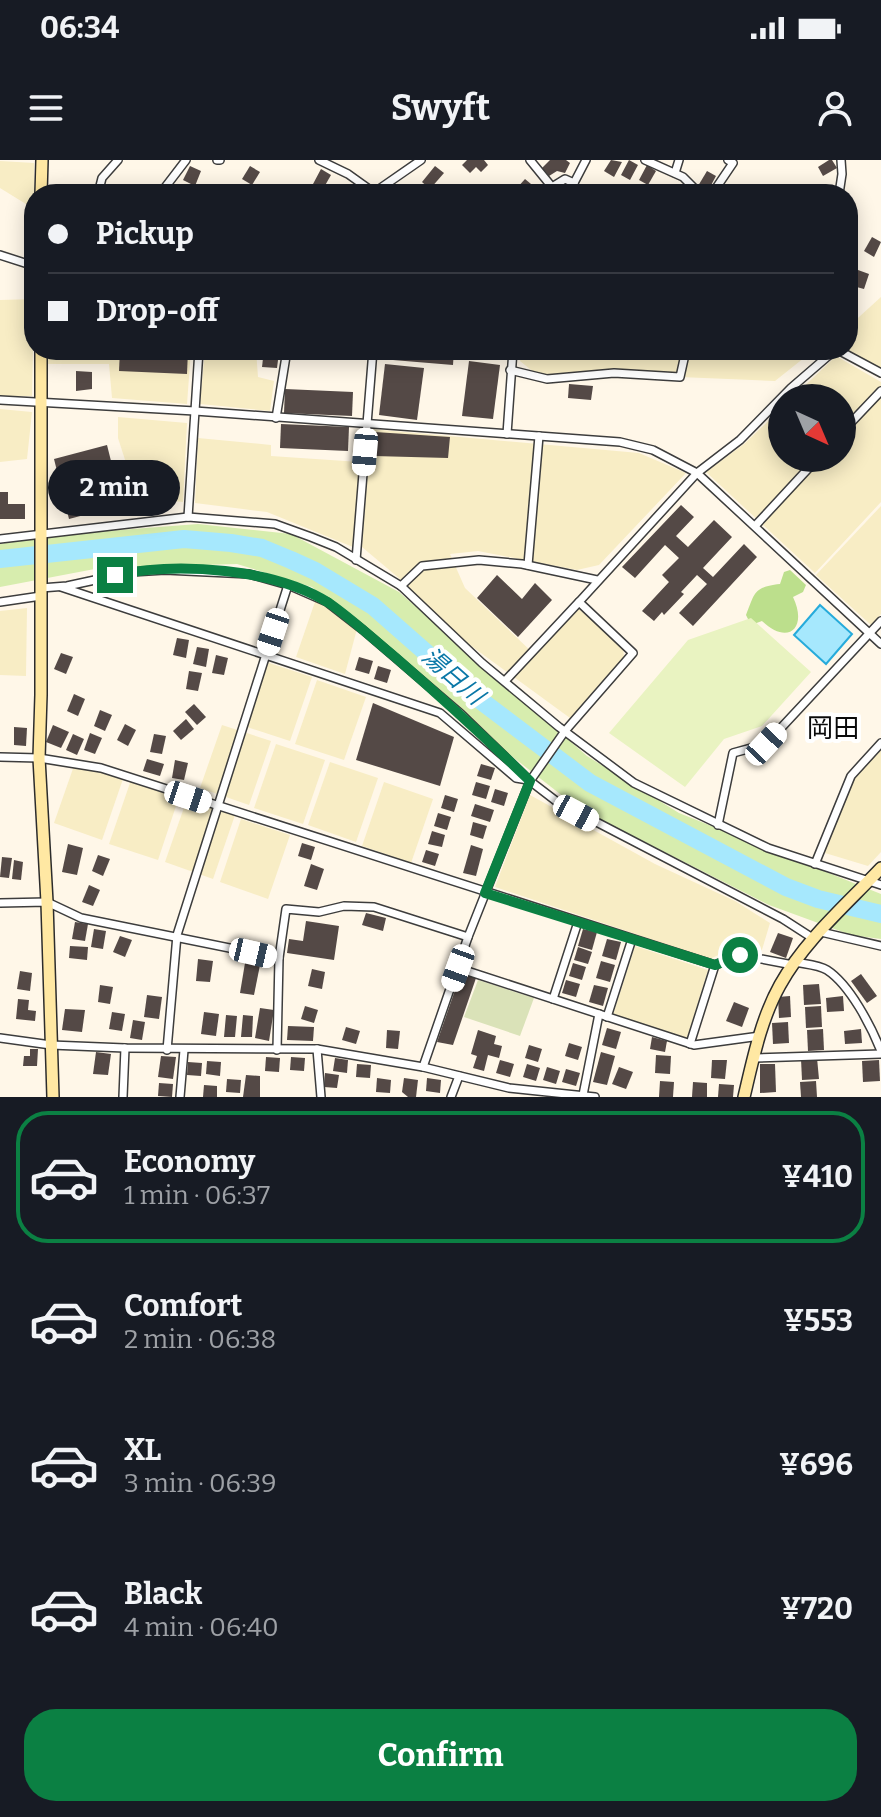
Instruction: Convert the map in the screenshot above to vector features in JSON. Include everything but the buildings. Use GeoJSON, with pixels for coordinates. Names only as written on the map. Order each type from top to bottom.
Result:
{"type":"FeatureCollection","features":[{"type":"Feature","properties":{"kind":"street"},"geometry":{"type":"LineString","coordinates":[[41,184],[42,160]]}},
{"type":"Feature","properties":{"kind":"street"},"geometry":{"type":"LineString","coordinates":[[100,184],[118,160]]}},
{"type":"Feature","properties":{"kind":"street"},"geometry":{"type":"LineString","coordinates":[[168,184],[186,160]]}},
{"type":"Feature","properties":{"kind":"street"},"geometry":{"type":"LineString","coordinates":[[319,160],[362,184]]}},
{"type":"Feature","properties":{"kind":"street"},"geometry":{"type":"LineString","coordinates":[[387,184],[421,160]]}},
{"type":"Feature","properties":{"kind":"street"},"geometry":{"type":"LineString","coordinates":[[530,160],[550,184]]}},
{"type":"Feature","properties":{"kind":"street"},"geometry":{"type":"LineString","coordinates":[[557,184],[565,179],[574,183],[586,160]]}},
{"type":"Feature","properties":{"kind":"street"},"geometry":{"type":"LineString","coordinates":[[645,160],[675,173],[688,184]]}},
{"type":"Feature","properties":{"kind":"street"},"geometry":{"type":"LineString","coordinates":[[675,173],[679,160]]}},
{"type":"Feature","properties":{"kind":"street"},"geometry":{"type":"LineString","coordinates":[[719,184],[733,163],[728,160]]}},
{"type":"Feature","properties":{"kind":"street"},"geometry":{"type":"LineString","coordinates":[[840,184],[841,160]]}},
{"type":"Feature","properties":{"kind":"street"},"geometry":{"type":"LineString","coordinates":[[0,255],[24,263]]}},
{"type":"Feature","properties":{"kind":"street"},"geometry":{"type":"LineString","coordinates":[[41,360],[39,758],[53,1097]]}},
{"type":"Feature","properties":{"kind":"street"},"geometry":{"type":"LineString","coordinates":[[188,517],[198,360]]}},
{"type":"Feature","properties":{"kind":"street"},"geometry":{"type":"LineString","coordinates":[[276,418],[285,360]]}},
{"type":"Feature","properties":{"kind":"street"},"geometry":{"type":"LineString","coordinates":[[356,560],[372,360]]}},
{"type":"Feature","properties":{"kind":"street"},"geometry":{"type":"LineString","coordinates":[[507,434],[512,360]]}},
{"type":"Feature","properties":{"kind":"street"},"geometry":{"type":"LineString","coordinates":[[510,370],[547,379],[614,373],[680,377],[684,360]]}},
{"type":"Feature","properties":{"kind":"street"},"geometry":{"type":"LineString","coordinates":[[505,681],[697,473],[740,440],[791,388],[824,360]]}},
{"type":"Feature","properties":{"kind":"street"},"geometry":{"type":"LineString","coordinates":[[856,360],[881,373]]}},
{"type":"Feature","properties":{"kind":"street"},"geometry":{"type":"LineString","coordinates":[[856,417],[881,391]]}},
{"type":"Feature","properties":{"kind":"street"},"geometry":{"type":"LineString","coordinates":[[0,400],[620,442],[653,450],[697,473],[881,644]]}},
{"type":"Feature","properties":{"kind":"street"},"geometry":{"type":"LineString","coordinates":[[528,565],[539,436]]}},
{"type":"Feature","properties":{"kind":"street"},"geometry":{"type":"LineString","coordinates":[[755,526],[805,472]]}},
{"type":"Feature","properties":{"kind":"street"},"geometry":{"type":"LineString","coordinates":[[0,539],[188,517],[275,524],[336,547],[401,586],[482,663],[564,734],[634,783],[768,848],[866,883],[881,885]]}},
{"type":"Feature","properties":{"kind":"street"},"geometry":{"type":"LineString","coordinates":[[401,586],[422,566],[479,560],[528,565],[597,580]]}},
{"type":"Feature","properties":{"kind":"street"},"geometry":{"type":"LineString","coordinates":[[0,602],[132,572],[165,570],[249,574],[288,585],[327,602],[363,630],[531,778],[576,813],[783,919],[819,933],[881,946]]}},
{"type":"Feature","properties":{"kind":"street"},"geometry":{"type":"LineString","coordinates":[[167,1050],[177,935],[288,585]]}},
{"type":"Feature","properties":{"kind":"street"},"geometry":{"type":"LineString","coordinates":[[59,587],[440,713],[516,778],[531,778]]}},
{"type":"Feature","properties":{"kind":"street"},"geometry":{"type":"LineString","coordinates":[[423,1067],[468,937],[531,778],[633,653],[579,602]]}},
{"type":"Feature","properties":{"kind":"street"},"geometry":{"type":"LineString","coordinates":[[718,825],[733,753],[766,744],[881,621]]}},
{"type":"Feature","properties":{"kind":"street"},"geometry":{"type":"LineString","coordinates":[[815,864],[851,776],[881,743]]}},
{"type":"Feature","properties":{"kind":"street"},"geometry":{"type":"LineString","coordinates":[[0,757],[39,758],[101,768],[715,965],[740,955],[825,969],[848,992],[873,1030],[881,1052],[754,1058]]}},
{"type":"Feature","properties":{"kind":"street"},"geometry":{"type":"LineString","coordinates":[[744,1097],[772,1001],[794,964],[881,868]]}},
{"type":"Feature","properties":{"kind":"street"},"geometry":{"type":"LineString","coordinates":[[0,903],[47,902],[81,918],[279,958]]}},
{"type":"Feature","properties":{"kind":"street"},"geometry":{"type":"LineString","coordinates":[[277,1050],[279,958],[286,909],[319,912],[344,906],[374,907],[468,937]]}},
{"type":"Feature","properties":{"kind":"street"},"geometry":{"type":"LineString","coordinates":[[553,999],[578,922]]}},
{"type":"Feature","properties":{"kind":"street"},"geometry":{"type":"LineString","coordinates":[[583,1095],[603,1015],[632,939]]}},
{"type":"Feature","properties":{"kind":"street"},"geometry":{"type":"LineString","coordinates":[[690,1044],[715,965]]}},
{"type":"Feature","properties":{"kind":"street"},"geometry":{"type":"LineString","coordinates":[[458,968],[690,1044],[760,1036]]}},
{"type":"Feature","properties":{"kind":"street"},"geometry":{"type":"LineString","coordinates":[[0,1038],[51,1045],[167,1050],[317,1049],[423,1067],[509,1088],[595,1097]]}},
{"type":"Feature","properties":{"kind":"street"},"geometry":{"type":"LineString","coordinates":[[123,1097],[125,1048]]}},
{"type":"Feature","properties":{"kind":"street"},"geometry":{"type":"LineString","coordinates":[[317,1049],[321,1097]]}},
{"type":"Feature","properties":{"kind":"street"},"geometry":{"type":"LineString","coordinates":[[180,1097],[184,1050]]}},
{"type":"Feature","properties":{"kind":"street"},"geometry":{"type":"LineString","coordinates":[[451,1097],[459,1076]]}},
{"type":"Feature","properties":{"kind":"shaded area"},"geometry":{"type":"Polygon","coordinates":[[[0,161],[34,163],[34,184],[24,184],[24,203],[0,188],[0,161]]]}},
{"type":"Feature","properties":{"kind":"shaded area"},"geometry":{"type":"Polygon","coordinates":[[[881,297],[881,370],[858,357],[858,318],[881,297]]]}},
{"type":"Feature","properties":{"kind":"shaded area"},"geometry":{"type":"Polygon","coordinates":[[[24,299],[24,360],[33,360],[32,396],[0,396],[0,300],[24,299]]]}},
{"type":"Feature","properties":{"kind":"shaded area"},"geometry":{"type":"Polygon","coordinates":[[[47,360],[190,360],[187,404],[112,398],[109,364],[47,364],[47,360]]]}},
{"type":"Feature","properties":{"kind":"shaded area"},"geometry":{"type":"Polygon","coordinates":[[[204,360],[257,360],[258,377],[274,381],[270,411],[200,404],[204,360]]]}},
{"type":"Feature","properties":{"kind":"shaded area"},"geometry":{"type":"Polygon","coordinates":[[[801,360],[775,381],[680,377],[541,378],[520,361],[801,360]]]}},
{"type":"Feature","properties":{"kind":"shaded area"},"geometry":{"type":"Polygon","coordinates":[[[832,360],[843,360],[881,382],[881,502],[815,573],[706,472],[768,421],[768,472],[856,472],[856,384],[807,384],[832,360]]]}},
{"type":"Feature","properties":{"kind":"shaded area"},"geometry":{"type":"Polygon","coordinates":[[[0,409],[32,412],[27,459],[0,462],[0,409]]]}},
{"type":"Feature","properties":{"kind":"shaded area"},"geometry":{"type":"Polygon","coordinates":[[[118,417],[187,423],[183,502],[137,497],[118,438],[118,417]]]}},
{"type":"Feature","properties":{"kind":"shaded area"},"geometry":{"type":"Polygon","coordinates":[[[371,429],[639,453],[686,473],[599,565],[577,570],[478,551],[450,554],[465,588],[535,655],[579,609],[623,648],[624,657],[570,718],[437,621],[400,579],[362,547],[371,429]]]}},
{"type":"Feature","properties":{"kind":"shaded area"},"geometry":{"type":"Polygon","coordinates":[[[198,438],[271,445],[271,456],[360,462],[353,547],[267,512],[195,503],[198,438]]]}},
{"type":"Feature","properties":{"kind":"shaded area"},"geometry":{"type":"Polygon","coordinates":[[[881,506],[881,614],[871,625],[816,575],[881,506]]]}},
{"type":"Feature","properties":{"kind":"shaded area"},"geometry":{"type":"Polygon","coordinates":[[[318,593],[358,625],[345,674],[296,657],[318,593]]]}},
{"type":"Feature","properties":{"kind":"shaded area"},"geometry":{"type":"Polygon","coordinates":[[[27,608],[26,676],[0,675],[0,611],[27,608]]]}},
{"type":"Feature","properties":{"kind":"shaded area"},"geometry":{"type":"Polygon","coordinates":[[[263,661],[312,677],[290,741],[241,725],[263,661]]]}},
{"type":"Feature","properties":{"kind":"shaded area"},"geometry":{"type":"Polygon","coordinates":[[[317,680],[366,697],[344,760],[295,744],[317,680]]]}},
{"type":"Feature","properties":{"kind":"shaded area"},"geometry":{"type":"Polygon","coordinates":[[[222,725],[271,741],[249,805],[200,788],[222,725]]]}},
{"type":"Feature","properties":{"kind":"shaded area"},"geometry":{"type":"Polygon","coordinates":[[[276,744],[325,760],[303,824],[254,808],[276,744]]]}},
{"type":"Feature","properties":{"kind":"shaded area"},"geometry":{"type":"Polygon","coordinates":[[[881,749],[881,852],[868,866],[825,853],[852,779],[881,749]]]}},
{"type":"Feature","properties":{"kind":"shaded area"},"geometry":{"type":"Polygon","coordinates":[[[76,760],[124,776],[102,840],[54,823],[76,760]]]}},
{"type":"Feature","properties":{"kind":"shaded area"},"geometry":{"type":"Polygon","coordinates":[[[330,762],[378,778],[356,842],[308,825],[330,762]]]}},
{"type":"Feature","properties":{"kind":"shaded area"},"geometry":{"type":"Polygon","coordinates":[[[131,780],[179,797],[158,860],[109,844],[131,780]]]}},
{"type":"Feature","properties":{"kind":"shaded area"},"geometry":{"type":"Polygon","coordinates":[[[384,782],[433,799],[411,863],[362,846],[384,782]]]}},
{"type":"Feature","properties":{"kind":"shaded area"},"geometry":{"type":"Polygon","coordinates":[[[530,795],[655,864],[735,901],[770,923],[761,953],[733,948],[710,959],[495,887],[530,795]]]}},
{"type":"Feature","properties":{"kind":"shaded area"},"geometry":{"type":"Polygon","coordinates":[[[187,799],[235,815],[213,879],[165,862],[187,799]]]}},
{"type":"Feature","properties":{"kind":"shaded area"},"geometry":{"type":"Polygon","coordinates":[[[241,819],[290,835],[268,899],[220,882],[241,819]]]}},
{"type":"Feature","properties":{"kind":"shaded area"},"geometry":{"type":"Polygon","coordinates":[[[635,946],[708,970],[687,1038],[613,1015],[635,946]]]}},
{"type":"Feature","properties":{"kind":"green space"},"geometry":{"type":"Polygon","coordinates":[[[198,524],[291,534],[399,592],[587,756],[679,813],[881,894],[881,939],[851,935],[769,905],[578,808],[468,722],[312,587],[237,564],[100,568],[0,587],[0,544],[55,535],[198,524]]]}},
{"type":"Feature","properties":{"kind":"green space"},"geometry":{"type":"Polygon","coordinates":[[[790,570],[806,585],[803,592],[793,597],[797,608],[797,625],[787,633],[771,628],[762,621],[751,625],[746,615],[756,592],[780,584],[784,572],[790,570]]]}},
{"type":"Feature","properties":{"kind":"green space"},"geometry":{"type":"Polygon","coordinates":[[[751,618],[811,672],[762,726],[724,739],[685,787],[609,733],[688,640],[751,618]]]}},
{"type":"Feature","properties":{"kind":"green space"},"geometry":{"type":"Polygon","coordinates":[[[478,980],[534,998],[520,1036],[464,1017],[478,980]]]}},
{"type":"Feature","properties":{"kind":"water"},"geometry":{"type":"Polygon","coordinates":[[[820,605],[852,634],[826,664],[794,635],[820,605]]]}},
{"type":"Feature","properties":{"kind":"waterway","name":"湯日川"},"geometry":{"type":"LineString","coordinates":[[0,559],[184,539],[262,548],[315,571],[373,606],[480,700],[590,783],[786,887],[818,899],[881,914]]}},
{"type":"Feature","properties":{"kind":"district","name":"岡田"},"geometry":{"type":"Point","coordinates":[833,728]}},
{"type":"Feature","properties":{"kind":"route"},"geometry":{"type":"LineString","coordinates":[[115,575],[165,570],[249,574],[288,585],[327,602],[461,714],[530,781],[485,893],[715,965],[740,955]]}}]}
